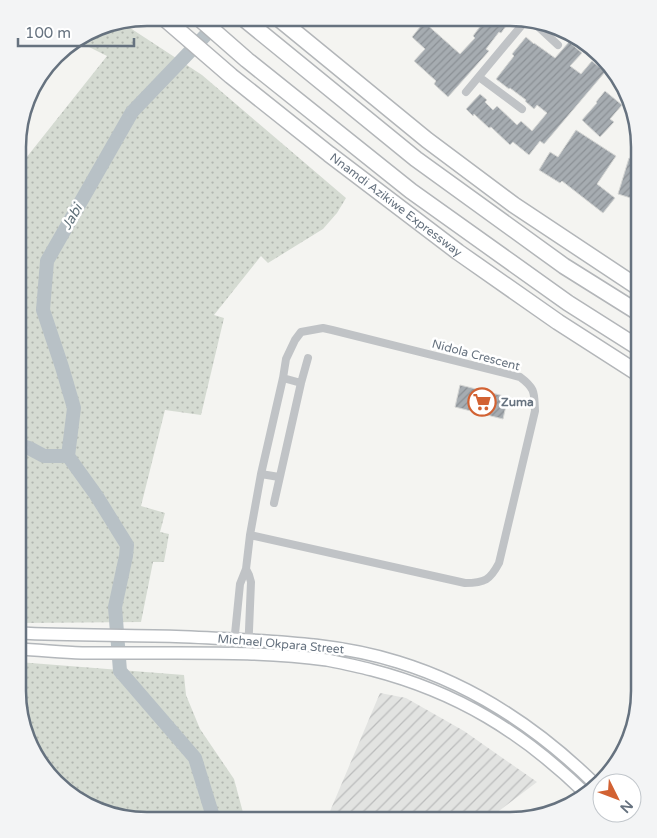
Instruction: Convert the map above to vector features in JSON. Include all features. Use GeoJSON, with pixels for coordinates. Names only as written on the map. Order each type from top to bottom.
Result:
{"type":"FeatureCollection","features":[{"type":"Feature","properties":{"kind":"highway","name":"Nnamdi Azikiwe Expressway"},"geometry":{"type":"LineString","coordinates":[[174,27],[329,154],[458,252],[558,322],[631,369]]}},
{"type":"Feature","properties":{"kind":"highway","name":"Nnamdi Azikiwe Expressway"},"geometry":{"type":"LineString","coordinates":[[209,27],[411,191],[568,303],[631,343]]}},
{"type":"Feature","properties":{"kind":"highway"},"geometry":{"type":"LineString","coordinates":[[253,27],[416,159],[564,266],[631,309]]}},
{"type":"Feature","properties":{"kind":"highway"},"geometry":{"type":"LineString","coordinates":[[288,27],[427,140],[514,205],[631,283]]}},
{"type":"Feature","properties":{"kind":"highway"},"geometry":{"type":"LineString","coordinates":[[329,154],[411,191]]}},
{"type":"Feature","properties":{"kind":"highway"},"geometry":{"type":"LineString","coordinates":[[514,205],[564,266]]}},
{"type":"Feature","properties":{"kind":"main road","name":"Michael Okpara Street"},"geometry":{"type":"LineString","coordinates":[[26,633],[154,636],[316,644],[398,662],[446,679],[490,702],[540,736],[591,780]]}},
{"type":"Feature","properties":{"kind":"main road","name":"Michael Okpara Street"},"geometry":{"type":"LineString","coordinates":[[26,650],[81,653],[216,652],[297,657],[348,664],[395,676],[469,706],[509,730],[546,758],[580,789]]}},
{"type":"Feature","properties":{"kind":"street"},"geometry":{"type":"LineString","coordinates":[[466,92],[521,27]]}},
{"type":"Feature","properties":{"kind":"street"},"geometry":{"type":"LineString","coordinates":[[543,31],[558,44]]}},
{"type":"Feature","properties":{"kind":"street"},"geometry":{"type":"LineString","coordinates":[[479,77],[522,109]]}},
{"type":"Feature","properties":{"kind":"street","name":"Nidola Crescent"},"geometry":{"type":"LineString","coordinates":[[246,569],[250,535],[261,474],[286,359],[301,332],[323,328],[520,377],[529,384],[534,393],[535,411],[499,563],[493,574],[486,580],[465,583],[250,535]]}},
{"type":"Feature","properties":{"kind":"street"},"geometry":{"type":"LineString","coordinates":[[274,503],[308,358]]}},
{"type":"Feature","properties":{"kind":"street"},"geometry":{"type":"LineString","coordinates":[[283,378],[301,383]]}},
{"type":"Feature","properties":{"kind":"street"},"geometry":{"type":"LineString","coordinates":[[261,474],[280,478]]}},
{"type":"Feature","properties":{"kind":"street"},"geometry":{"type":"LineString","coordinates":[[233,654],[240,584],[246,569]]}},
{"type":"Feature","properties":{"kind":"street"},"geometry":{"type":"LineString","coordinates":[[246,569],[251,582],[248,654]]}},
{"type":"Feature","properties":{"kind":"shaded area"},"geometry":{"type":"Polygon","coordinates":[[[130,28],[202,75],[346,198],[337,213],[323,229],[268,263],[261,256],[214,315],[224,318],[201,415],[165,410],[141,506],[165,513],[160,532],[169,534],[164,562],[153,562],[141,622],[26,623],[26,158],[107,56],[84,44],[101,35],[130,28]]]}},
{"type":"Feature","properties":{"kind":"shaded area"},"geometry":{"type":"Polygon","coordinates":[[[26,663],[184,675],[186,695],[200,729],[234,779],[243,811],[139,811],[101,803],[87,796],[74,787],[51,764],[35,737],[27,707],[26,663]]]}},
{"type":"Feature","properties":{"kind":"shaded area"},"geometry":{"type":"Polygon","coordinates":[[[380,693],[406,698],[464,731],[537,782],[499,811],[330,811],[380,693]]]}},
{"type":"Feature","properties":{"kind":"building"},"geometry":{"type":"Polygon","coordinates":[[[421,26],[429,26],[460,54],[475,38],[473,36],[480,26],[506,26],[486,49],[489,51],[448,97],[434,84],[436,81],[414,61],[425,49],[412,37],[421,26]]]}},
{"type":"Feature","properties":{"kind":"building"},"geometry":{"type":"Polygon","coordinates":[[[526,37],[555,58],[569,42],[582,53],[570,66],[581,74],[592,61],[605,72],[544,144],[540,141],[529,155],[513,142],[510,145],[491,127],[489,128],[466,109],[480,94],[487,100],[485,102],[493,110],[497,106],[517,125],[521,121],[532,131],[547,113],[537,105],[534,109],[526,100],[496,79],[514,56],[512,54],[526,37]]]}},
{"type":"Feature","properties":{"kind":"building"},"geometry":{"type":"Polygon","coordinates":[[[605,91],[622,105],[610,119],[614,122],[600,137],[582,120],[605,91]]]}},
{"type":"Feature","properties":{"kind":"building"},"geometry":{"type":"Polygon","coordinates":[[[576,130],[616,156],[597,184],[615,198],[603,213],[562,181],[560,183],[539,170],[550,152],[558,157],[576,130]]]}},
{"type":"Feature","properties":{"kind":"building"},"geometry":{"type":"Polygon","coordinates":[[[629,158],[631,159],[631,198],[618,194],[629,158]]]}},
{"type":"Feature","properties":{"kind":"building","name":"Zuma"},"geometry":{"type":"Polygon","coordinates":[[[460,385],[508,397],[503,419],[455,407],[460,385]]]}},
{"type":"Feature","properties":{"kind":"waterway","name":"Jabi"},"geometry":{"type":"LineString","coordinates":[[68,456],[74,408],[43,310],[47,261],[132,112],[214,27]]}},
{"type":"Feature","properties":{"kind":"waterway"},"geometry":{"type":"LineString","coordinates":[[26,447],[44,456],[68,456]]}},
{"type":"Feature","properties":{"kind":"waterway"},"geometry":{"type":"LineString","coordinates":[[68,456],[96,495],[127,545],[115,607],[120,671],[195,758],[211,811]]}},
{"type":"Feature","properties":{"kind":"place","name":"Zuma"},"geometry":{"type":"Point","coordinates":[482,402]}}]}
